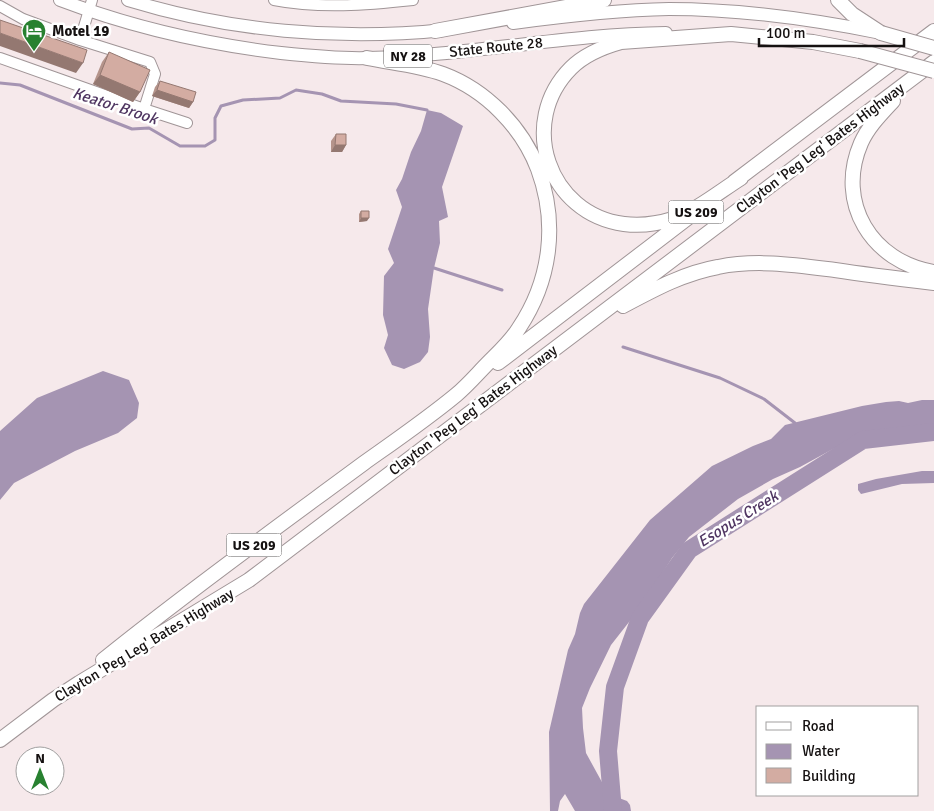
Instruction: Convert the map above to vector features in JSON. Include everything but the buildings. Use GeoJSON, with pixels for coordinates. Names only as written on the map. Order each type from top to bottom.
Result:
{"type":"FeatureCollection","features":[{"type":"Feature","properties":{"kind":"highway"},"geometry":{"type":"LineString","coordinates":[[435,31],[604,0]]}},
{"type":"Feature","properties":{"kind":"highway"},"geometry":{"type":"LineString","coordinates":[[838,0],[852,14],[881,33]]}},
{"type":"Feature","properties":{"kind":"highway","name":"Clayton 'Peg Leg' Bates Highway"},"geometry":{"type":"LineString","coordinates":[[458,394],[933,32]]}},
{"type":"Feature","properties":{"kind":"highway","name":"State Route 28"},"geometry":{"type":"LineString","coordinates":[[881,33],[934,48]]}},
{"type":"Feature","properties":{"kind":"highway"},"geometry":{"type":"LineString","coordinates":[[731,34],[622,42],[593,52],[571,68],[554,90],[545,118],[544,139],[552,172],[566,194],[588,212],[615,222],[644,224],[672,219],[699,205],[741,178]]}},
{"type":"Feature","properties":{"kind":"highway","name":"State Route 28"},"geometry":{"type":"LineString","coordinates":[[731,34],[812,42],[860,51],[934,71]]}},
{"type":"Feature","properties":{"kind":"highway"},"geometry":{"type":"LineString","coordinates":[[366,58],[427,69],[443,74],[484,97],[505,117],[522,140],[536,164],[545,192],[549,220],[549,241],[547,262],[539,290],[527,316],[512,338],[458,394]]}},
{"type":"Feature","properties":{"kind":"highway","name":"Clayton 'Peg Leg' Bates Highway"},"geometry":{"type":"LineString","coordinates":[[0,740],[53,700],[249,580],[934,62]]}},
{"type":"Feature","properties":{"kind":"highway"},"geometry":{"type":"LineString","coordinates":[[916,76],[878,118],[862,141],[854,167],[853,194],[861,221],[876,244],[897,260],[910,266],[934,272]]}},
{"type":"Feature","properties":{"kind":"highway"},"geometry":{"type":"LineString","coordinates":[[588,323],[678,279],[716,267],[737,264],[792,265],[934,283]]}},
{"type":"Feature","properties":{"kind":"highway","name":"US 209"},"geometry":{"type":"LineString","coordinates":[[53,700],[169,608],[458,394]]}},
{"type":"Feature","properties":{"kind":"main road","name":"State Route 28"},"geometry":{"type":"LineString","coordinates":[[60,0],[90,5],[151,29],[215,43],[311,56],[366,58],[444,53],[643,33],[731,34]]}},
{"type":"Feature","properties":{"kind":"main road","name":"State Route 28"},"geometry":{"type":"LineString","coordinates":[[128,0],[190,16],[258,28],[330,34],[435,31],[601,13],[675,9],[764,14],[881,33]]}},
{"type":"Feature","properties":{"kind":"street"},"geometry":{"type":"LineString","coordinates":[[274,0],[300,4],[342,6],[413,0]]}},
{"type":"Feature","properties":{"kind":"street"},"geometry":{"type":"LineString","coordinates":[[80,40],[90,5]]}},
{"type":"Feature","properties":{"kind":"street"},"geometry":{"type":"LineString","coordinates":[[0,6],[23,19],[80,40],[150,62],[155,74],[144,110]]}},
{"type":"Feature","properties":{"kind":"street"},"geometry":{"type":"LineString","coordinates":[[0,58],[144,110],[187,123]]}},
{"type":"Feature","properties":{"kind":"water"},"geometry":{"type":"Polygon","coordinates":[[[427,110],[441,113],[463,126],[442,187],[448,217],[439,221],[440,243],[428,309],[430,337],[428,352],[420,362],[404,369],[392,365],[384,348],[388,335],[383,315],[384,276],[394,263],[388,249],[402,207],[396,190],[421,131],[427,110]]]}},
{"type":"Feature","properties":{"kind":"water"},"geometry":{"type":"Polygon","coordinates":[[[103,371],[129,380],[139,403],[137,418],[118,433],[75,451],[14,483],[0,500],[0,431],[37,398],[103,371]]]}},
{"type":"Feature","properties":{"kind":"water"},"geometry":{"type":"Polygon","coordinates":[[[934,400],[934,431],[899,432],[833,449],[738,499],[689,537],[672,558],[640,608],[611,645],[582,708],[586,753],[603,784],[619,798],[627,801],[631,811],[575,811],[565,794],[560,801],[558,811],[550,811],[549,732],[568,650],[575,634],[580,613],[584,604],[650,520],[712,466],[771,439],[785,425],[862,406],[899,401],[908,403],[934,400]]]}},
{"type":"Feature","properties":{"kind":"water"},"geometry":{"type":"Polygon","coordinates":[[[922,471],[934,471],[934,483],[902,484],[861,494],[858,490],[858,484],[922,471]]]}},
{"type":"Feature","properties":{"kind":"waterway","name":"Keator Brook"},"geometry":{"type":"LineString","coordinates":[[0,83],[20,85],[132,129],[149,128],[180,146],[205,146],[215,140],[215,118],[221,106],[243,100],[280,98],[296,90],[322,94],[341,101],[396,104],[427,110]]}},
{"type":"Feature","properties":{"kind":"waterway"},"geometry":{"type":"LineString","coordinates":[[434,268],[502,290]]}},
{"type":"Feature","properties":{"kind":"waterway"},"geometry":{"type":"LineString","coordinates":[[623,347],[720,378],[764,399],[795,423]]}},
{"type":"Feature","properties":{"kind":"waterway","name":"Esopus Creek"},"geometry":{"type":"LineString","coordinates":[[613,811],[608,751],[615,687],[640,618],[689,550],[863,440],[934,432]]}},
{"type":"Feature","properties":{"kind":"place","name":"Motel 19"},"geometry":{"type":"Point","coordinates":[34,52]}}]}
